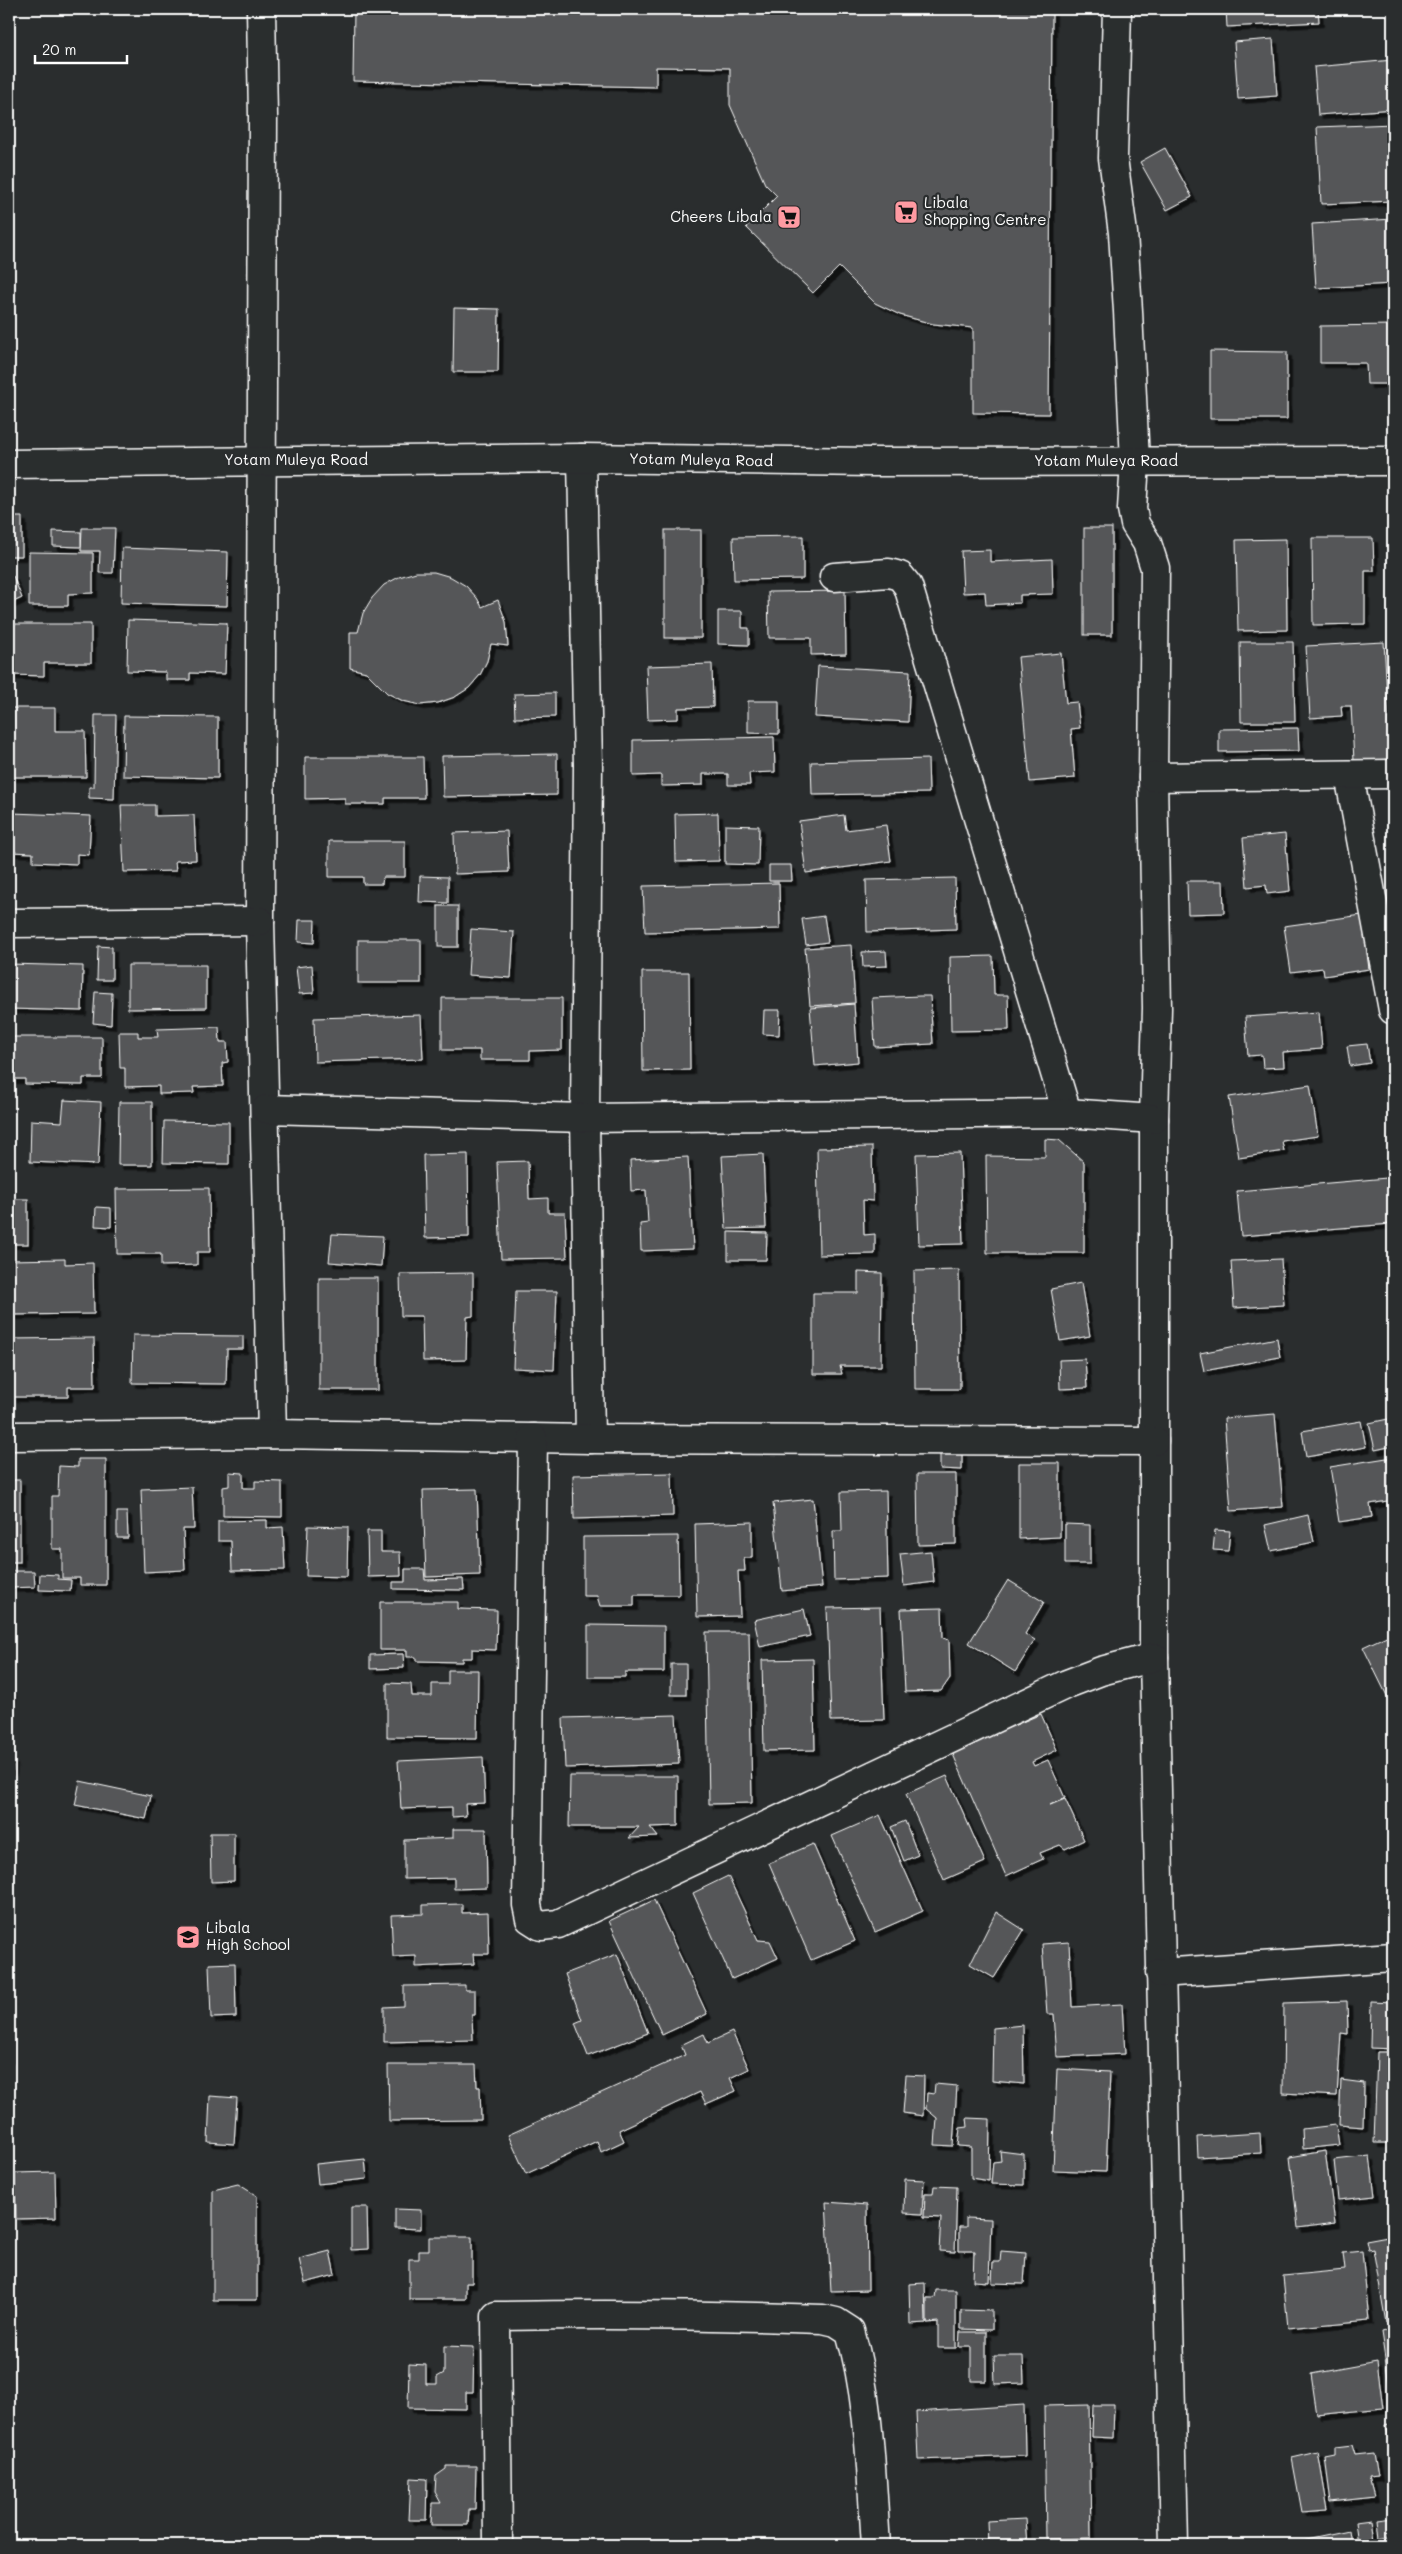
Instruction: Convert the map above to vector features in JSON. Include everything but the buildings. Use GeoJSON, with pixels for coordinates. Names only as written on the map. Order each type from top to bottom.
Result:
{"type":"FeatureCollection","features":[{"type":"Feature","properties":{"kind":"street"},"geometry":{"type":"LineString","coordinates":[[261,9],[263,126],[260,460],[260,921],[266,1109],[272,1434]]}},
{"type":"Feature","properties":{"kind":"street"},"geometry":{"type":"LineString","coordinates":[[1117,9],[1113,158],[1122,233],[1135,462],[1132,509],[1135,524],[1147,543],[1155,568],[1153,776],[1158,1008],[1154,1119],[1154,1657],[1174,2545]]}},
{"type":"Feature","properties":{"kind":"street"},"geometry":{"type":"LineString","coordinates":[[582,458],[588,766],[585,1118],[590,1439]]}},
{"type":"Feature","properties":{"kind":"street","name":"Yotam Muleya Road"},"geometry":{"type":"LineString","coordinates":[[9,464],[582,458],[873,462],[1393,461]]}},
{"type":"Feature","properties":{"kind":"street"},"geometry":{"type":"LineString","coordinates":[[834,577],[889,573],[900,576],[908,586],[1067,1113]]}},
{"type":"Feature","properties":{"kind":"street"},"geometry":{"type":"LineString","coordinates":[[1153,776],[1393,774]]}},
{"type":"Feature","properties":{"kind":"street"},"geometry":{"type":"LineString","coordinates":[[1349,775],[1393,1010]]}},
{"type":"Feature","properties":{"kind":"street"},"geometry":{"type":"LineString","coordinates":[[9,923],[260,921]]}},
{"type":"Feature","properties":{"kind":"street"},"geometry":{"type":"LineString","coordinates":[[266,1109],[585,1118],[1067,1113],[1154,1119]]}},
{"type":"Feature","properties":{"kind":"street"},"geometry":{"type":"LineString","coordinates":[[9,1436],[272,1434],[590,1439],[1154,1440]]}},
{"type":"Feature","properties":{"kind":"street"},"geometry":{"type":"LineString","coordinates":[[533,1438],[527,1905],[530,1918],[541,1926],[558,1924],[1067,1684],[1101,1671],[1154,1657]]}},
{"type":"Feature","properties":{"kind":"street"},"geometry":{"type":"LineString","coordinates":[[1160,1973],[1393,1957]]}},
{"type":"Feature","properties":{"kind":"street"},"geometry":{"type":"LineString","coordinates":[[498,2545],[496,2316],[742,2316],[823,2319],[836,2322],[850,2331],[857,2356],[869,2434],[876,2545]]}},
{"type":"Feature","properties":{"kind":"place","name":"Libala Shopping Centre"},"geometry":{"type":"Point","coordinates":[906,212]}},
{"type":"Feature","properties":{"kind":"place","name":"Cheers Libala"},"geometry":{"type":"Point","coordinates":[789,217]}},
{"type":"Feature","properties":{"kind":"place","name":"Libala High School"},"geometry":{"type":"Point","coordinates":[188,1937]}}]}
